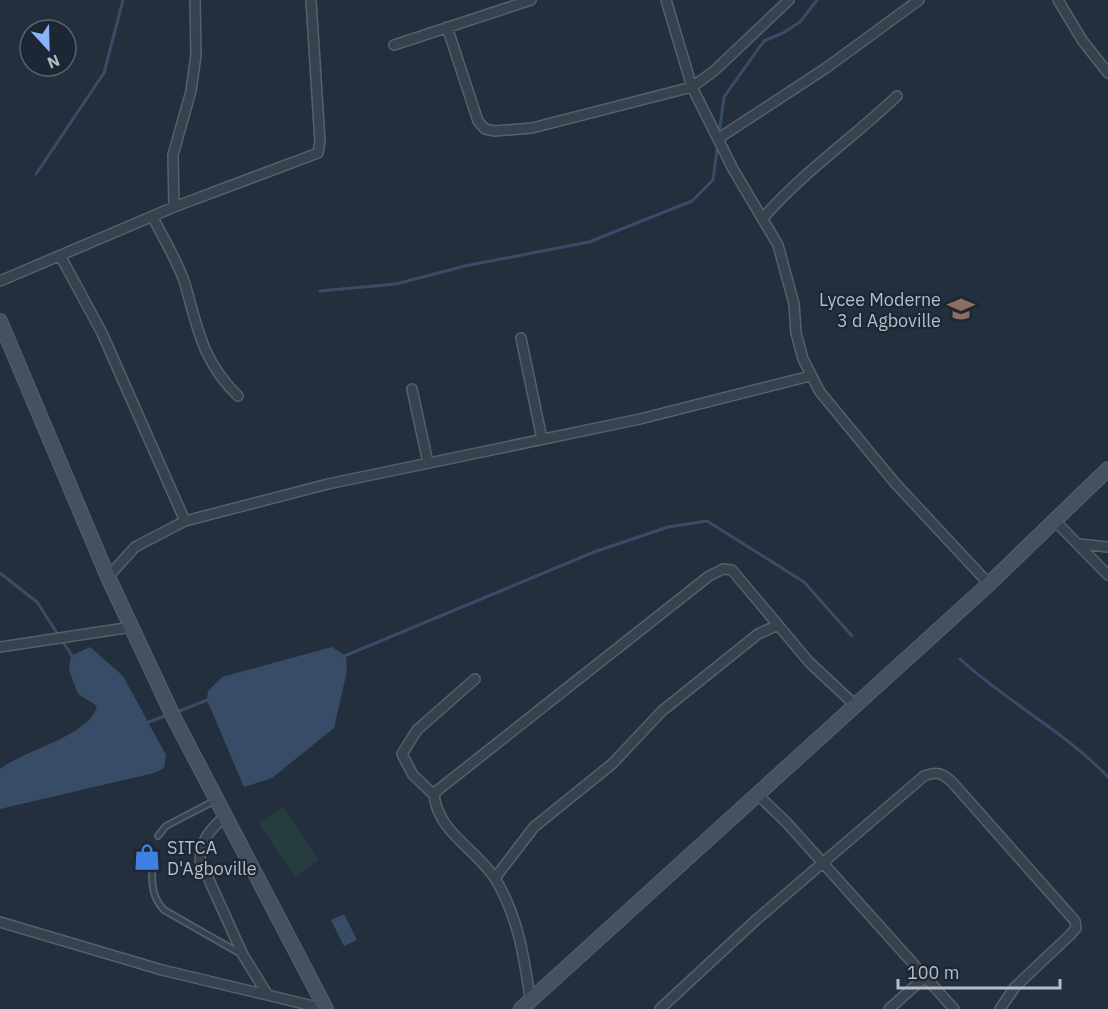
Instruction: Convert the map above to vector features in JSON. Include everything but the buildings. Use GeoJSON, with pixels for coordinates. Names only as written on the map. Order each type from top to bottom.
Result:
{"type":"FeatureCollection","features":[{"type":"Feature","properties":{"kind":"main road"},"geometry":{"type":"LineString","coordinates":[[0,321],[108,577],[216,799],[326,1009]]}},
{"type":"Feature","properties":{"kind":"main road"},"geometry":{"type":"LineString","coordinates":[[520,1009],[989,584],[1108,470]]}},
{"type":"Feature","properties":{"kind":"street"},"geometry":{"type":"LineString","coordinates":[[174,207],[173,155],[191,91],[196,54],[195,0]]}},
{"type":"Feature","properties":{"kind":"street"},"geometry":{"type":"LineString","coordinates":[[0,281],[174,207],[318,153],[320,142],[311,0]]}},
{"type":"Feature","properties":{"kind":"street"},"geometry":{"type":"LineString","coordinates":[[394,45],[531,0]]}},
{"type":"Feature","properties":{"kind":"street"},"geometry":{"type":"LineString","coordinates":[[666,0],[692,87],[733,169],[778,244],[794,304],[796,333],[810,376],[820,392],[896,483],[989,584]]}},
{"type":"Feature","properties":{"kind":"street"},"geometry":{"type":"LineString","coordinates":[[447,27],[478,120],[485,129],[495,131],[531,128],[692,87],[714,71],[789,0]]}},
{"type":"Feature","properties":{"kind":"street"},"geometry":{"type":"LineString","coordinates":[[719,138],[826,68],[919,0]]}},
{"type":"Feature","properties":{"kind":"street"},"geometry":{"type":"LineString","coordinates":[[1058,0],[1082,40],[1108,74]]}},
{"type":"Feature","properties":{"kind":"street"},"geometry":{"type":"LineString","coordinates":[[763,218],[788,189],[868,124],[897,96]]}},
{"type":"Feature","properties":{"kind":"street"},"geometry":{"type":"LineString","coordinates":[[153,217],[184,283],[205,351],[219,377],[238,396]]}},
{"type":"Feature","properties":{"kind":"street"},"geometry":{"type":"LineString","coordinates":[[61,257],[102,333],[185,521]]}},
{"type":"Feature","properties":{"kind":"street"},"geometry":{"type":"LineString","coordinates":[[521,338],[542,439]]}},
{"type":"Feature","properties":{"kind":"street"},"geometry":{"type":"LineString","coordinates":[[108,577],[135,547],[185,521],[317,487],[640,419],[810,376]]}},
{"type":"Feature","properties":{"kind":"street"},"geometry":{"type":"LineString","coordinates":[[412,389],[428,464]]}},
{"type":"Feature","properties":{"kind":"street"},"geometry":{"type":"LineString","coordinates":[[1054,520],[1108,575]]}},
{"type":"Feature","properties":{"kind":"street"},"geometry":{"type":"LineString","coordinates":[[1079,544],[1108,547]]}},
{"type":"Feature","properties":{"kind":"street"},"geometry":{"type":"LineString","coordinates":[[434,795],[709,576],[723,569],[732,570],[808,662],[854,704]]}},
{"type":"Feature","properties":{"kind":"street"},"geometry":{"type":"LineString","coordinates":[[495,878],[534,827],[612,764],[662,711],[758,634],[778,625]]}},
{"type":"Feature","properties":{"kind":"street"},"geometry":{"type":"LineString","coordinates":[[0,647],[132,627]]}},
{"type":"Feature","properties":{"kind":"street"},"geometry":{"type":"LineString","coordinates":[[475,679],[417,730],[402,754],[413,775],[434,795],[441,818],[495,878],[517,924],[530,998]]}},
{"type":"Feature","properties":{"kind":"street"},"geometry":{"type":"LineString","coordinates":[[660,1009],[756,920],[924,776],[934,772],[943,774],[1075,921],[1076,928],[1071,935],[1015,987],[1000,1009]]}},
{"type":"Feature","properties":{"kind":"street"},"geometry":{"type":"LineString","coordinates":[[757,794],[824,864],[954,1009]]}},
{"type":"Feature","properties":{"kind":"street"},"geometry":{"type":"LineString","coordinates":[[225,816],[209,830],[201,844],[200,860],[243,956],[267,994]]}},
{"type":"Feature","properties":{"kind":"street"},"geometry":{"type":"LineString","coordinates":[[0,922],[162,970],[326,1009]]}},
{"type":"Feature","properties":{"kind":"street"},"geometry":{"type":"LineString","coordinates":[[889,1009],[925,977]]}},
{"type":"Feature","properties":{"kind":"lane"},"geometry":{"type":"LineString","coordinates":[[158,836],[166,826],[216,799]]}},
{"type":"Feature","properties":{"kind":"lane"},"geometry":{"type":"LineString","coordinates":[[152,871],[154,895],[164,910],[243,956]]}},
{"type":"Feature","properties":{"kind":"green space"},"geometry":{"type":"Polygon","coordinates":[[[283,807],[319,860],[295,877],[259,824],[283,807]]]}},
{"type":"Feature","properties":{"kind":"water"},"geometry":{"type":"Polygon","coordinates":[[[90,647],[123,676],[166,755],[164,768],[154,773],[0,809],[0,769],[70,734],[92,717],[97,706],[78,694],[69,670],[71,656],[90,647]]]}},
{"type":"Feature","properties":{"kind":"water"},"geometry":{"type":"Polygon","coordinates":[[[332,647],[346,656],[347,671],[334,728],[272,778],[244,787],[207,700],[208,691],[222,677],[332,647]]]}},
{"type":"Feature","properties":{"kind":"water"},"geometry":{"type":"Polygon","coordinates":[[[344,914],[357,940],[344,946],[331,920],[344,914]]]}},
{"type":"Feature","properties":{"kind":"waterway"},"geometry":{"type":"LineString","coordinates":[[36,174],[104,73],[123,0]]}},
{"type":"Feature","properties":{"kind":"waterway"},"geometry":{"type":"LineString","coordinates":[[719,134],[724,97],[764,41],[800,22],[817,0]]}},
{"type":"Feature","properties":{"kind":"waterway"},"geometry":{"type":"LineString","coordinates":[[320,291],[396,284],[465,266],[589,242],[692,201],[713,180],[718,143]]}},
{"type":"Feature","properties":{"kind":"waterway"},"geometry":{"type":"LineString","coordinates":[[342,657],[594,552],[668,527],[707,521],[804,582],[852,636]]}},
{"type":"Feature","properties":{"kind":"waterway"},"geometry":{"type":"LineString","coordinates":[[0,573],[37,602],[74,659]]}},
{"type":"Feature","properties":{"kind":"waterway"},"geometry":{"type":"LineString","coordinates":[[960,659],[978,675],[1073,745],[1108,777]]}},
{"type":"Feature","properties":{"kind":"waterway"},"geometry":{"type":"LineString","coordinates":[[177,712],[210,699]]}},
{"type":"Feature","properties":{"kind":"waterway"},"geometry":{"type":"LineString","coordinates":[[146,723],[168,715]]}},
{"type":"Feature","properties":{"kind":"place","name":"Lycee Moderne 3 d Agboville"},"geometry":{"type":"Point","coordinates":[961,309]}},
{"type":"Feature","properties":{"kind":"place","name":"SITCA D'Agboville"},"geometry":{"type":"Point","coordinates":[147,857]}}]}
